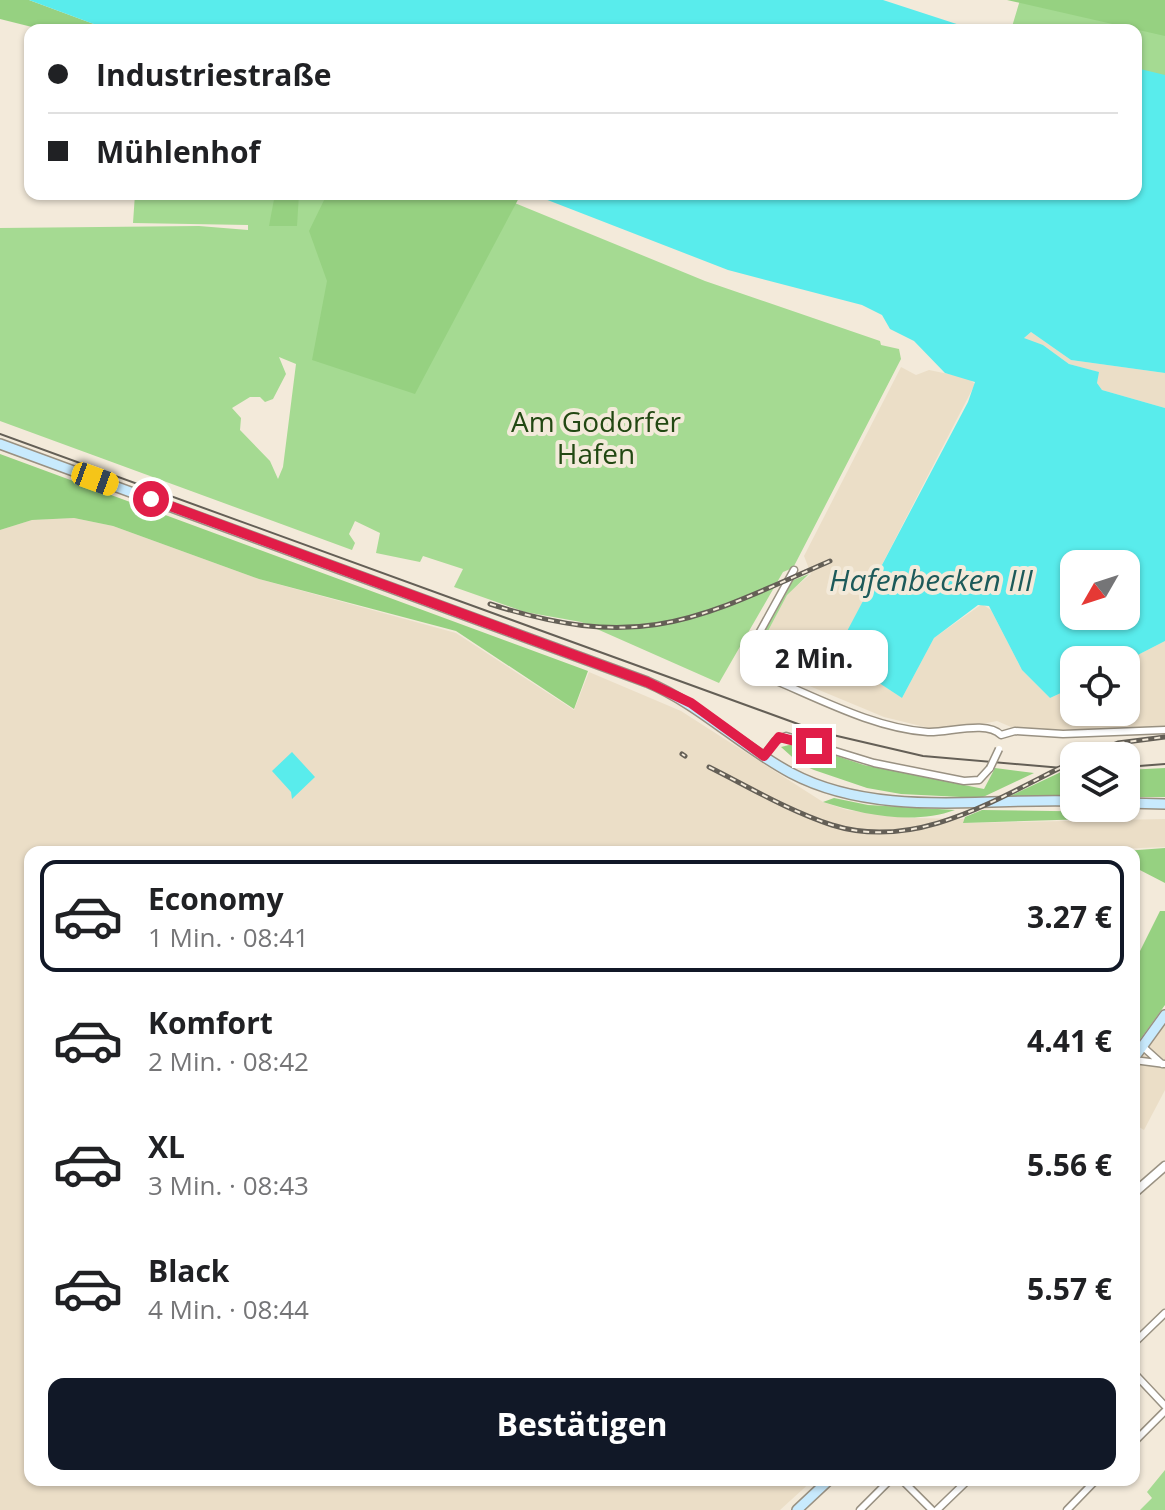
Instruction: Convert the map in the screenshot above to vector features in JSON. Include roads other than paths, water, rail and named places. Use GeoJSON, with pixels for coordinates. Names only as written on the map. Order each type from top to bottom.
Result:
{"type":"FeatureCollection","features":[{"type":"Feature","properties":{"kind":"main road"},"geometry":{"type":"LineString","coordinates":[[0,444],[647,682],[691,703],[764,756],[813,782],[872,798],[1060,801]]}},
{"type":"Feature","properties":{"kind":"main road"},"geometry":{"type":"LineString","coordinates":[[1140,804],[1165,806]]}},
{"type":"Feature","properties":{"kind":"main road"},"geometry":{"type":"LineString","coordinates":[[1140,1049],[1165,1015]]}},
{"type":"Feature","properties":{"kind":"main road"},"geometry":{"type":"LineString","coordinates":[[801,1509],[823,1486]]}},
{"type":"Feature","properties":{"kind":"street"},"geometry":{"type":"LineString","coordinates":[[794,570],[749,651],[748,667],[891,725],[929,732],[989,728],[1001,735],[1015,731],[1063,734],[1165,730]]}},
{"type":"Feature","properties":{"kind":"street"},"geometry":{"type":"LineString","coordinates":[[764,756],[775,741],[786,736],[874,763],[964,781],[979,780],[990,768],[999,749],[1001,735]]}},
{"type":"Feature","properties":{"kind":"street"},"geometry":{"type":"LineString","coordinates":[[1142,1046],[1164,1064]]}},
{"type":"Feature","properties":{"kind":"street"},"geometry":{"type":"LineString","coordinates":[[1140,1060],[1164,1064]]}},
{"type":"Feature","properties":{"kind":"street"},"geometry":{"type":"LineString","coordinates":[[1140,1188],[1165,1166]]}},
{"type":"Feature","properties":{"kind":"street"},"geometry":{"type":"LineString","coordinates":[[1140,1337],[1165,1313]]}},
{"type":"Feature","properties":{"kind":"street"},"geometry":{"type":"LineString","coordinates":[[1140,1380],[1165,1408],[1140,1435]]}},
{"type":"Feature","properties":{"kind":"street"},"geometry":{"type":"LineString","coordinates":[[860,1510],[884,1486]]}},
{"type":"Feature","properties":{"kind":"street"},"geometry":{"type":"LineString","coordinates":[[908,1486],[934,1510],[961,1486]]}},
{"type":"Feature","properties":{"kind":"street"},"geometry":{"type":"LineString","coordinates":[[1071,1509],[1089,1487]]}},
{"type":"Feature","properties":{"kind":"water"},"geometry":{"type":"Polygon","coordinates":[[[29,0],[883,0],[957,24],[94,24],[29,0]]]}},
{"type":"Feature","properties":{"kind":"water","name":"Hafenbecken III"},"geometry":{"type":"Polygon","coordinates":[[[1142,69],[1165,75],[1165,373],[1071,360],[1031,332],[1024,338],[1043,345],[1069,364],[1099,372],[1097,383],[1102,390],[1165,408],[1165,641],[1140,654],[1140,646],[1060,646],[1060,693],[1050,698],[1022,670],[989,606],[978,605],[934,638],[902,698],[835,654],[968,402],[975,382],[945,373],[914,341],[890,329],[882,315],[862,305],[728,270],[547,200],[1142,200],[1142,69]]]}},
{"type":"Feature","properties":{"kind":"water"},"geometry":{"type":"Polygon","coordinates":[[[292,752],[315,777],[292,799],[291,792],[272,771],[292,752]]]}},
{"type":"Feature","properties":{"kind":"tram line"},"geometry":{"type":"LineString","coordinates":[[0,434],[820,732],[923,756],[1060,768]]}},
{"type":"Feature","properties":{"kind":"tram line"},"geometry":{"type":"LineString","coordinates":[[1140,766],[1165,764]]}},
{"type":"Feature","properties":{"kind":"railway"},"geometry":{"type":"LineString","coordinates":[[490,604],[587,626],[628,627],[665,623],[741,600],[830,561]]}},
{"type":"Feature","properties":{"kind":"railway"},"geometry":{"type":"LineString","coordinates":[[1126,742],[1165,737]]}},
{"type":"Feature","properties":{"kind":"railway"},"geometry":{"type":"LineString","coordinates":[[709,767],[816,819],[864,831],[896,831],[957,817],[1060,768]]}},
{"type":"Feature","properties":{"kind":"park label","name":"Am Godorfer Hafen"},"geometry":{"type":"Point","coordinates":[596,437]}}]}
